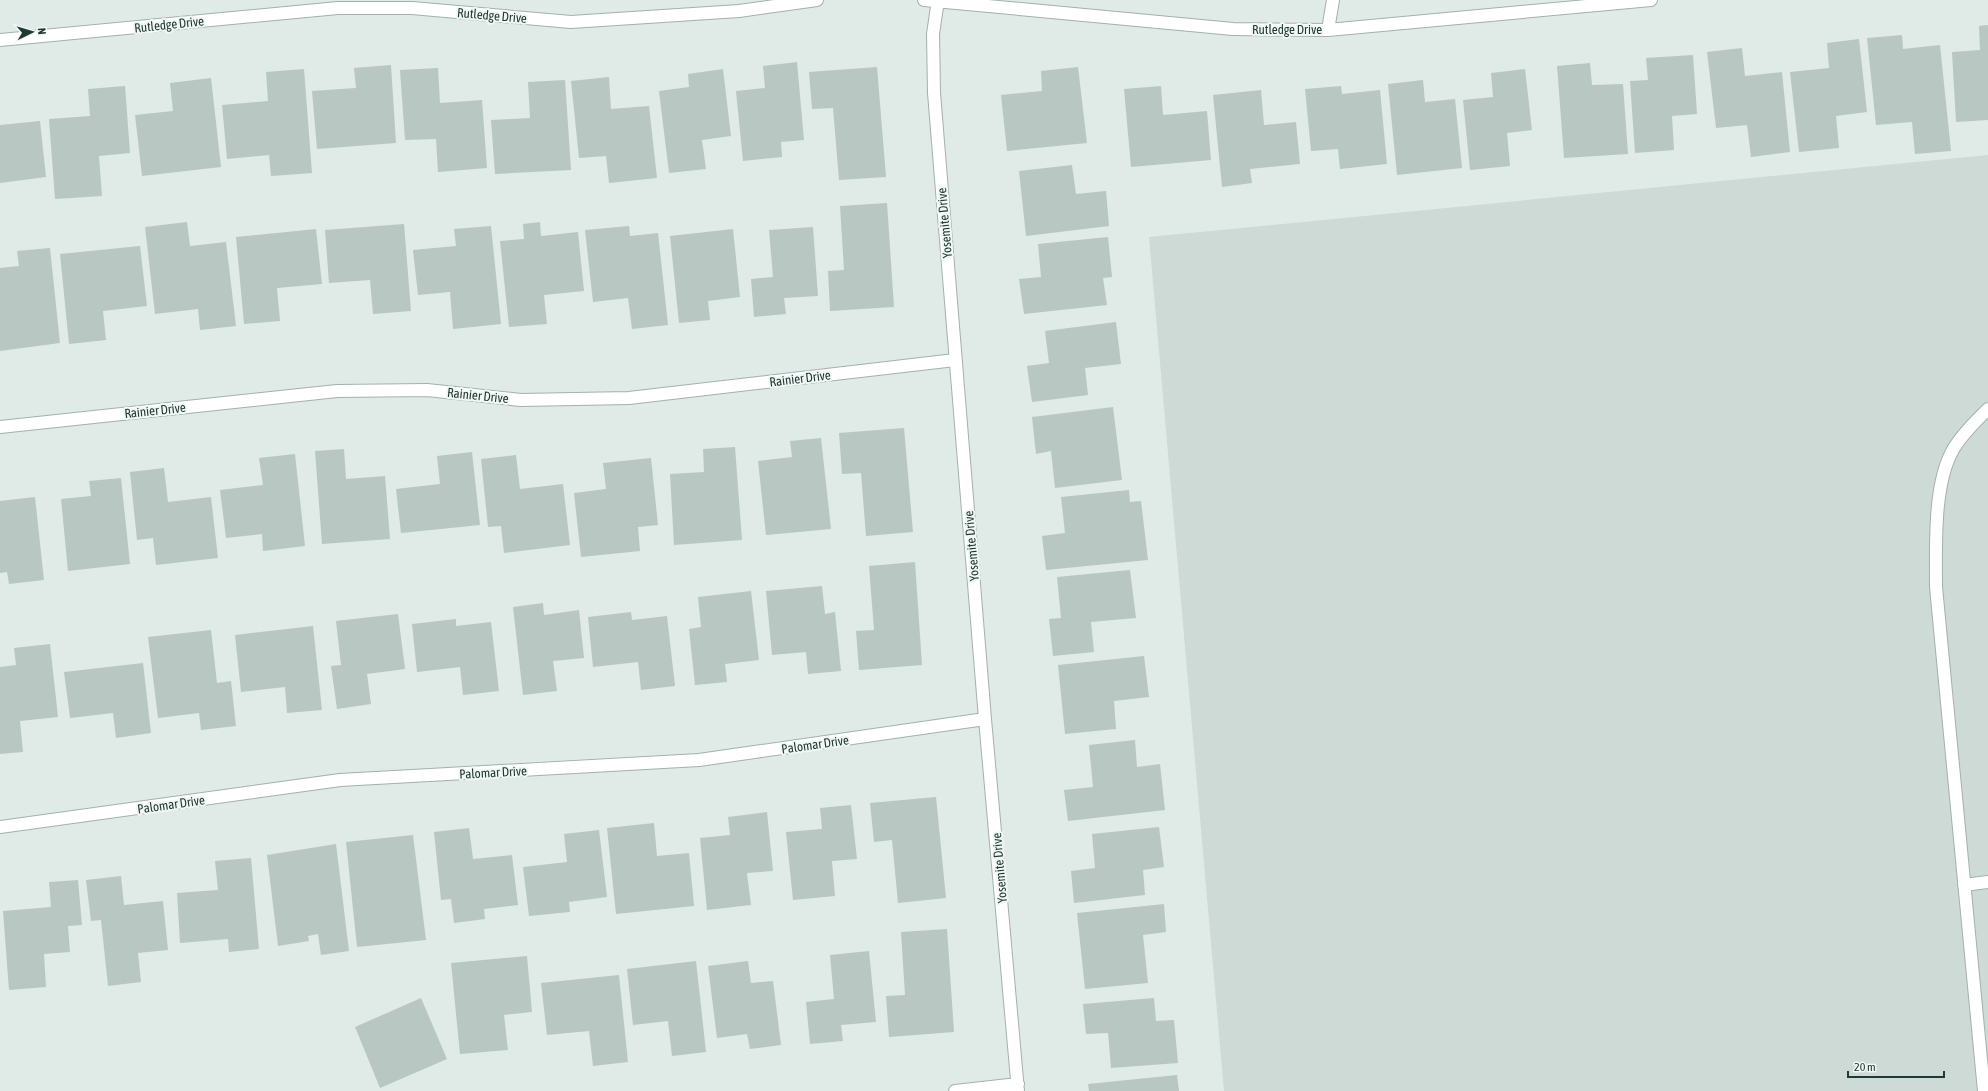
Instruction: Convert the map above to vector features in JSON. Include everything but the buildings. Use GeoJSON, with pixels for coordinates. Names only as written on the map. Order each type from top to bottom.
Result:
{"type":"FeatureCollection","features":[{"type":"Feature","properties":{"kind":"street","name":"Rutledge Drive"},"geometry":{"type":"LineString","coordinates":[[0,40],[338,8],[412,8],[571,22],[739,11],[817,0]]}},
{"type":"Feature","properties":{"kind":"street","name":"Rutledge Drive"},"geometry":{"type":"LineString","coordinates":[[924,0],[938,0],[1233,29],[1328,30],[1650,0]]}},
{"type":"Feature","properties":{"kind":"street","name":"Yosemite Drive"},"geometry":{"type":"LineString","coordinates":[[938,0],[933,41],[934,93],[985,719],[1018,1087]]}},
{"type":"Feature","properties":{"kind":"street"},"geometry":{"type":"LineString","coordinates":[[1328,30],[1333,0]]}},
{"type":"Feature","properties":{"kind":"street","name":"Rainier Drive"},"geometry":{"type":"LineString","coordinates":[[0,427],[337,391],[427,390],[521,400],[629,398],[955,360]]}},
{"type":"Feature","properties":{"kind":"street"},"geometry":{"type":"LineString","coordinates":[[1984,1091],[1936,587],[1936,534],[1941,484],[1953,449],[1970,426],[1988,409]]}},
{"type":"Feature","properties":{"kind":"street","name":"Palomar Drive"},"geometry":{"type":"LineString","coordinates":[[0,827],[340,780],[699,760],[985,719]]}},
{"type":"Feature","properties":{"kind":"street"},"geometry":{"type":"LineString","coordinates":[[1964,884],[1988,882]]}},
{"type":"Feature","properties":{"kind":"street"},"geometry":{"type":"LineString","coordinates":[[955,1091],[1018,1087]]}},
{"type":"Feature","properties":{"kind":"shaded area"},"geometry":{"type":"Polygon","coordinates":[[[1988,155],[1988,1091],[1224,1091],[1149,237],[1988,155]]]}}]}
